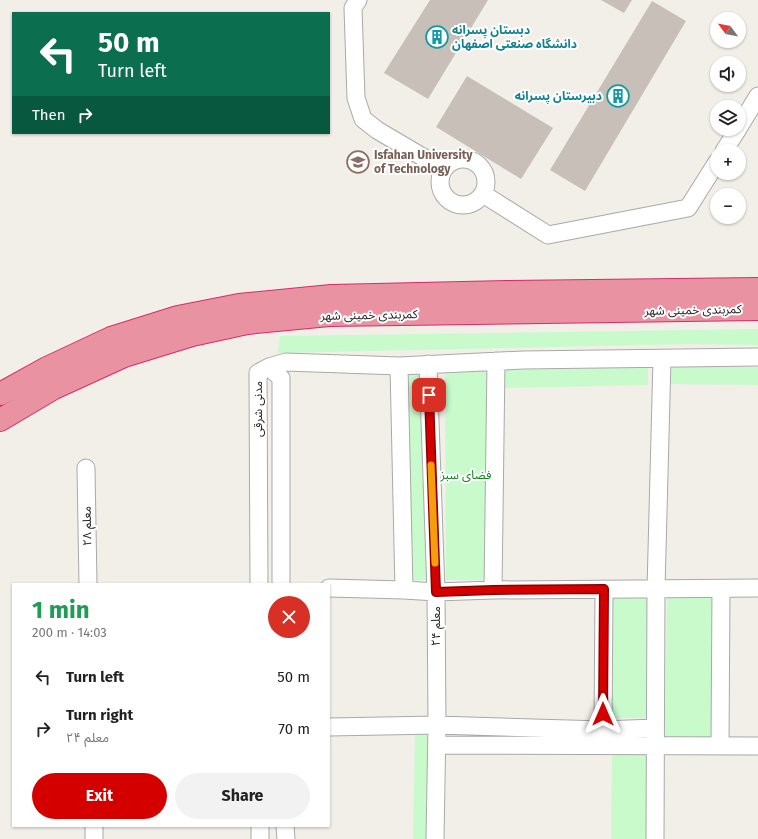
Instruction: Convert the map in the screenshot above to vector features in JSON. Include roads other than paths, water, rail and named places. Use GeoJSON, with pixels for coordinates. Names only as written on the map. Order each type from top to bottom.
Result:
{"type":"FeatureCollection","features":[{"type":"Feature","properties":{"kind":"highway","name":"کمربندی خمینی شهر"},"geometry":{"type":"LineString","coordinates":[[0,394],[47,368],[111,338],[178,317],[239,305],[330,296],[758,289]]}},
{"type":"Feature","properties":{"kind":"highway","name":"کمربندی خمینی شهر"},"geometry":{"type":"LineString","coordinates":[[0,420],[54,388],[124,356],[192,335],[247,323],[329,315],[758,309]]}},
{"type":"Feature","properties":{"kind":"street"},"geometry":{"type":"LineString","coordinates":[[358,0],[353,8],[356,98],[363,119],[377,130],[443,169]]}},
{"type":"Feature","properties":{"kind":"street"},"geometry":{"type":"LineString","coordinates":[[746,115],[758,96]]}},
{"type":"Feature","properties":{"kind":"street"},"geometry":{"type":"LineString","coordinates":[[464,158],[476,162],[484,170],[487,178],[484,194],[479,200],[472,204],[458,205],[451,202],[445,197],[441,190],[440,176],[443,169],[456,159],[464,158]]}},
{"type":"Feature","properties":{"kind":"street"},"geometry":{"type":"LineString","coordinates":[[484,194],[548,235],[688,208],[710,173]]}},
{"type":"Feature","properties":{"kind":"street"},"geometry":{"type":"LineString","coordinates":[[269,367],[286,362],[399,366],[496,362],[758,357]]}},
{"type":"Feature","properties":{"kind":"street"},"geometry":{"type":"LineString","coordinates":[[655,839],[656,589],[662,359]]}},
{"type":"Feature","properties":{"kind":"street"},"geometry":{"type":"LineString","coordinates":[[493,590],[496,362]]}},
{"type":"Feature","properties":{"kind":"street","name":"معلم ۲۴"},"geometry":{"type":"LineString","coordinates":[[428,364],[436,592],[437,746],[435,839]]}},
{"type":"Feature","properties":{"kind":"street"},"geometry":{"type":"LineString","coordinates":[[399,366],[404,590]]}},
{"type":"Feature","properties":{"kind":"street","name":"مدنی شرقی"},"geometry":{"type":"LineString","coordinates":[[259,583],[258,373],[269,367],[281,378],[281,583]]}},
{"type":"Feature","properties":{"kind":"street","name":"معلم ۲۸"},"geometry":{"type":"LineString","coordinates":[[86,468],[88,583]]}},
{"type":"Feature","properties":{"kind":"street"},"geometry":{"type":"LineString","coordinates":[[330,588],[436,592],[493,590],[758,588]]}},
{"type":"Feature","properties":{"kind":"street"},"geometry":{"type":"LineString","coordinates":[[603,730],[604,589]]}},
{"type":"Feature","properties":{"kind":"street"},"geometry":{"type":"LineString","coordinates":[[720,746],[721,589]]}},
{"type":"Feature","properties":{"kind":"street"},"geometry":{"type":"LineString","coordinates":[[330,727],[437,725],[603,730],[655,728]]}},
{"type":"Feature","properties":{"kind":"street"},"geometry":{"type":"LineString","coordinates":[[437,746],[758,746]]}},
{"type":"Feature","properties":{"kind":"street"},"geometry":{"type":"LineString","coordinates":[[94,827],[94,839]]}},
{"type":"Feature","properties":{"kind":"street"},"geometry":{"type":"LineString","coordinates":[[260,827],[260,839]]}},
{"type":"Feature","properties":{"kind":"street"},"geometry":{"type":"LineString","coordinates":[[285,827],[286,839]]}},
{"type":"Feature","properties":{"kind":"place","name":"دبستان پسرانه دانشگاه صنعتی اصفهان"},"geometry":{"type":"Point","coordinates":[437,37]}},
{"type":"Feature","properties":{"kind":"place","name":"دبیرستان پسرانه"},"geometry":{"type":"Point","coordinates":[618,96]}},
{"type":"Feature","properties":{"kind":"place","name":"Isfahan University of Technology"},"geometry":{"type":"Point","coordinates":[358,162]}},
{"type":"Feature","properties":{"kind":"park label","name":"فضای سبز"},"geometry":{"type":"Point","coordinates":[466,475]}}]}
